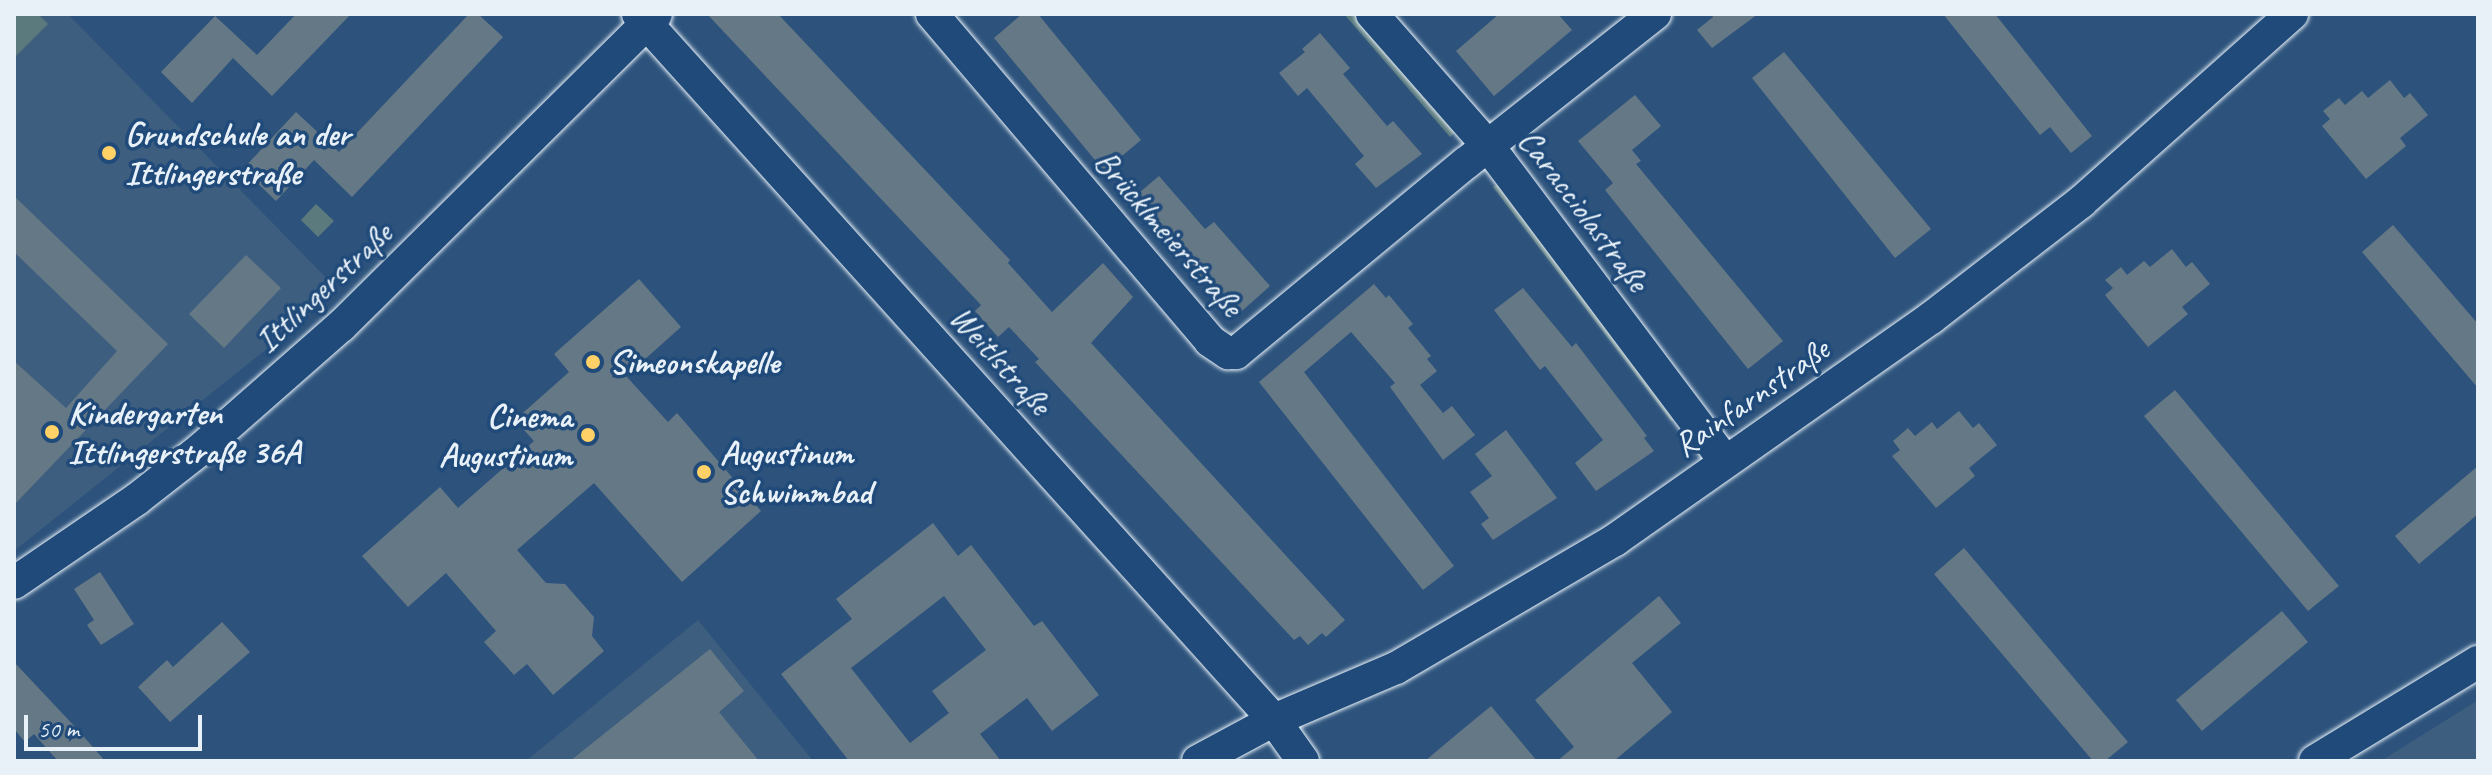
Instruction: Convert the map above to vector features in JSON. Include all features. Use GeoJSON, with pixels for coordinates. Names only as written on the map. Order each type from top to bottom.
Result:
{"type":"FeatureCollection","features":[{"type":"Feature","properties":{"kind":"street","name":"Brücklmeierstraße"},"geometry":{"type":"LineString","coordinates":[[932,14],[1200,329],[1228,353],[1244,349],[1489,147]]}},
{"type":"Feature","properties":{"kind":"street","name":"Caracciolastraße"},"geometry":{"type":"LineString","coordinates":[[1372,14],[1489,147],[1724,460]]}},
{"type":"Feature","properties":{"kind":"street"},"geometry":{"type":"LineString","coordinates":[[1489,147],[1655,14]]}},
{"type":"Feature","properties":{"kind":"street","name":"Rainfarnstraße"},"geometry":{"type":"LineString","coordinates":[[1198,761],[1274,720],[1396,668],[1568,570],[1931,318],[2081,202],[2292,14]]}},
{"type":"Feature","properties":{"kind":"street","name":"Ittlingerstraße"},"geometry":{"type":"LineString","coordinates":[[14,583],[137,499],[202,448],[341,326],[647,17]]}},
{"type":"Feature","properties":{"kind":"street","name":"Weitlstraße"},"geometry":{"type":"LineString","coordinates":[[647,17],[1274,720],[1303,761]]}},
{"type":"Feature","properties":{"kind":"street"},"geometry":{"type":"LineString","coordinates":[[2315,761],[2478,662]]}},
{"type":"Feature","properties":{"kind":"shaded area","name":"Grundschule an der Ittlingerstraße"},"geometry":{"type":"Polygon","coordinates":[[[14,14],[68,14],[339,291],[14,551],[14,14]]]}},
{"type":"Feature","properties":{"kind":"shaded area"},"geometry":{"type":"Polygon","coordinates":[[[698,620],[813,761],[526,761],[698,620]]]}},
{"type":"Feature","properties":{"kind":"shaded area"},"geometry":{"type":"Polygon","coordinates":[[[2478,700],[2478,761],[2381,761],[2478,700]]]}},
{"type":"Feature","properties":{"kind":"green space"},"geometry":{"type":"Polygon","coordinates":[[[14,14],[38,14],[48,24],[14,58],[14,14]]]}},
{"type":"Feature","properties":{"kind":"green space"},"geometry":{"type":"Polygon","coordinates":[[[1344,14],[1354,14],[1455,132],[1450,137],[1344,14]]]}},
{"type":"Feature","properties":{"kind":"green space"},"geometry":{"type":"Polygon","coordinates":[[[1499,183],[1677,417],[1671,421],[1493,187],[1499,183]]]}},
{"type":"Feature","properties":{"kind":"green space"},"geometry":{"type":"Polygon","coordinates":[[[316,204],[334,221],[318,237],[301,220],[316,204]]]}},
{"type":"Feature","properties":{"kind":"building"},"geometry":{"type":"Polygon","coordinates":[[[296,14],[351,14],[272,96],[233,58],[192,103],[161,72],[215,16],[257,55],[296,14]]]}},
{"type":"Feature","properties":{"kind":"building"},"geometry":{"type":"Polygon","coordinates":[[[469,14],[478,14],[503,37],[352,197],[314,160],[276,201],[243,169],[296,112],[339,152],[469,14]]]}},
{"type":"Feature","properties":{"kind":"building"},"geometry":{"type":"Polygon","coordinates":[[[707,14],[778,14],[1010,260],[1008,263],[1052,312],[1103,263],[1133,297],[1091,343],[1345,620],[1326,637],[1322,633],[1308,645],[1300,636],[1294,640],[1035,362],[1039,359],[1009,327],[998,337],[975,311],[981,305],[707,14]]]}},
{"type":"Feature","properties":{"kind":"building"},"geometry":{"type":"Polygon","coordinates":[[[1022,14],[1038,14],[1141,140],[1104,171],[994,38],[1022,14]]]}},
{"type":"Feature","properties":{"kind":"building"},"geometry":{"type":"Polygon","coordinates":[[[1499,14],[1558,14],[1572,30],[1494,96],[1456,51],[1499,14]]]}},
{"type":"Feature","properties":{"kind":"building"},"geometry":{"type":"Polygon","coordinates":[[[1711,14],[1758,14],[1712,48],[1697,30],[1713,17],[1711,14]]]}},
{"type":"Feature","properties":{"kind":"building"},"geometry":{"type":"Polygon","coordinates":[[[1943,14],[1995,14],[2092,136],[2071,153],[2050,127],[2040,135],[1943,14]]]}},
{"type":"Feature","properties":{"kind":"building"},"geometry":{"type":"Polygon","coordinates":[[[1320,33],[1350,68],[1343,74],[1387,126],[1393,121],[1422,154],[1376,188],[1355,164],[1364,156],[1307,88],[1298,96],[1279,73],[1305,52],[1302,49],[1320,33]]]}},
{"type":"Feature","properties":{"kind":"building"},"geometry":{"type":"Polygon","coordinates":[[[1784,52],[1931,229],[1895,258],[1752,78],[1784,52]]]}},
{"type":"Feature","properties":{"kind":"building"},"geometry":{"type":"Polygon","coordinates":[[[2390,80],[2404,98],[2410,93],[2428,115],[2400,138],[2406,146],[2366,179],[2322,126],[2330,119],[2323,111],[2339,98],[2345,105],[2362,91],[2368,98],[2390,80]]]}},
{"type":"Feature","properties":{"kind":"building"},"geometry":{"type":"Polygon","coordinates":[[[1635,95],[1661,126],[1632,150],[1641,161],[1636,164],[1783,341],[1748,369],[1605,190],[1613,183],[1578,141],[1635,95]]]}},
{"type":"Feature","properties":{"kind":"building"},"geometry":{"type":"Polygon","coordinates":[[[1159,176],[1205,229],[1214,222],[1270,286],[1234,318],[1133,198],[1159,176]]]}},
{"type":"Feature","properties":{"kind":"building"},"geometry":{"type":"Polygon","coordinates":[[[14,196],[168,344],[14,505],[14,361],[66,408],[117,351],[14,252],[14,196]]]}},
{"type":"Feature","properties":{"kind":"building"},"geometry":{"type":"Polygon","coordinates":[[[2393,225],[2478,324],[2478,388],[2362,252],[2393,225]]]}},
{"type":"Feature","properties":{"kind":"building"},"geometry":{"type":"Polygon","coordinates":[[[2172,249],[2186,267],[2192,262],[2210,284],[2182,307],[2188,314],[2148,347],[2105,295],[2113,288],[2105,280],[2121,267],[2127,275],[2144,261],[2150,267],[2172,249]]]}},
{"type":"Feature","properties":{"kind":"building"},"geometry":{"type":"Polygon","coordinates":[[[246,255],[281,288],[224,348],[189,314],[246,255]]]}},
{"type":"Feature","properties":{"kind":"building"},"geometry":{"type":"Polygon","coordinates":[[[639,279],[681,327],[626,376],[668,422],[677,413],[761,511],[682,582],[594,483],[517,550],[546,583],[565,584],[594,617],[592,636],[604,651],[553,695],[527,664],[514,675],[484,642],[496,631],[446,573],[408,607],[362,556],[440,487],[458,508],[534,441],[515,420],[569,372],[554,354],[639,279]]]}},
{"type":"Feature","properties":{"kind":"building"},"geometry":{"type":"Polygon","coordinates":[[[1374,284],[1386,298],[1389,295],[1413,324],[1408,328],[1431,356],[1427,359],[1437,371],[1420,385],[1443,413],[1452,406],[1475,435],[1443,460],[1390,387],[1395,383],[1351,332],[1304,372],[1454,566],[1423,590],[1259,382],[1374,284]]]}},
{"type":"Feature","properties":{"kind":"building"},"geometry":{"type":"Polygon","coordinates":[[[1523,288],[1572,347],[1576,343],[1647,436],[1644,438],[1654,451],[1596,491],[1575,463],[1603,440],[1545,366],[1540,370],[1494,310],[1523,288]]]}},
{"type":"Feature","properties":{"kind":"building"},"geometry":{"type":"Polygon","coordinates":[[[2175,390],[2339,586],[2308,611],[2144,416],[2175,390]]]}},
{"type":"Feature","properties":{"kind":"building"},"geometry":{"type":"Polygon","coordinates":[[[1959,411],[1973,428],[1979,423],[1997,445],[1969,468],[1975,476],[1936,508],[1892,456],[1900,450],[1893,441],[1908,428],[1915,436],[1932,422],[1937,429],[1959,411]]]}},
{"type":"Feature","properties":{"kind":"building"},"geometry":{"type":"Polygon","coordinates":[[[1506,430],[1557,498],[1493,540],[1481,524],[1489,518],[1470,492],[1492,476],[1475,454],[1506,430]]]}},
{"type":"Feature","properties":{"kind":"building"},"geometry":{"type":"Polygon","coordinates":[[[2478,466],[2478,514],[2419,564],[2395,536],[2478,466]]]}},
{"type":"Feature","properties":{"kind":"building"},"geometry":{"type":"Polygon","coordinates":[[[933,523],[958,556],[971,545],[1034,626],[1042,621],[1099,695],[1052,731],[1027,698],[980,734],[1001,761],[849,761],[781,674],[852,619],[836,599],[933,523]],[[944,596],[851,668],[910,743],[949,713],[932,691],[986,650],[944,596]]]}},
{"type":"Feature","properties":{"kind":"building"},"geometry":{"type":"Polygon","coordinates":[[[1964,548],[2128,742],[2105,761],[2093,761],[1934,574],[1964,548]]]}},
{"type":"Feature","properties":{"kind":"building"},"geometry":{"type":"Polygon","coordinates":[[[100,572],[134,624],[101,645],[87,625],[94,620],[74,589],[100,572]]]}},
{"type":"Feature","properties":{"kind":"building"},"geometry":{"type":"Polygon","coordinates":[[[1659,596],[1681,623],[1632,663],[1672,712],[1614,761],[1557,761],[1574,747],[1535,700],[1659,596]]]}},
{"type":"Feature","properties":{"kind":"building"},"geometry":{"type":"Polygon","coordinates":[[[2282,611],[2308,642],[2202,731],[2176,700],[2282,611]]]}},
{"type":"Feature","properties":{"kind":"building"},"geometry":{"type":"Polygon","coordinates":[[[222,622],[250,652],[170,722],[138,687],[167,660],[173,667],[222,622]]]}},
{"type":"Feature","properties":{"kind":"building"},"geometry":{"type":"Polygon","coordinates":[[[710,649],[744,691],[719,712],[759,761],[570,761],[710,649]]]}},
{"type":"Feature","properties":{"kind":"building"},"geometry":{"type":"Polygon","coordinates":[[[14,662],[105,761],[58,761],[34,734],[25,742],[14,729],[14,662]]]}},
{"type":"Feature","properties":{"kind":"building"},"geometry":{"type":"Polygon","coordinates":[[[1491,706],[1537,761],[1425,761],[1457,734],[1491,706]]]}},
{"type":"Feature","properties":{"kind":"place","name":"Grundschule an der Ittlingerstraße"},"geometry":{"type":"Point","coordinates":[109,153]}},
{"type":"Feature","properties":{"kind":"place","name":"Simeonskapelle"},"geometry":{"type":"Point","coordinates":[593,362]}},
{"type":"Feature","properties":{"kind":"place","name":"Kindergarten Ittlingerstraße 36A"},"geometry":{"type":"Point","coordinates":[52,432]}},
{"type":"Feature","properties":{"kind":"place","name":"Cinema Augustinum"},"geometry":{"type":"Point","coordinates":[588,435]}},
{"type":"Feature","properties":{"kind":"place","name":"Augustinum Schwimmbad"},"geometry":{"type":"Point","coordinates":[704,472]}}]}
